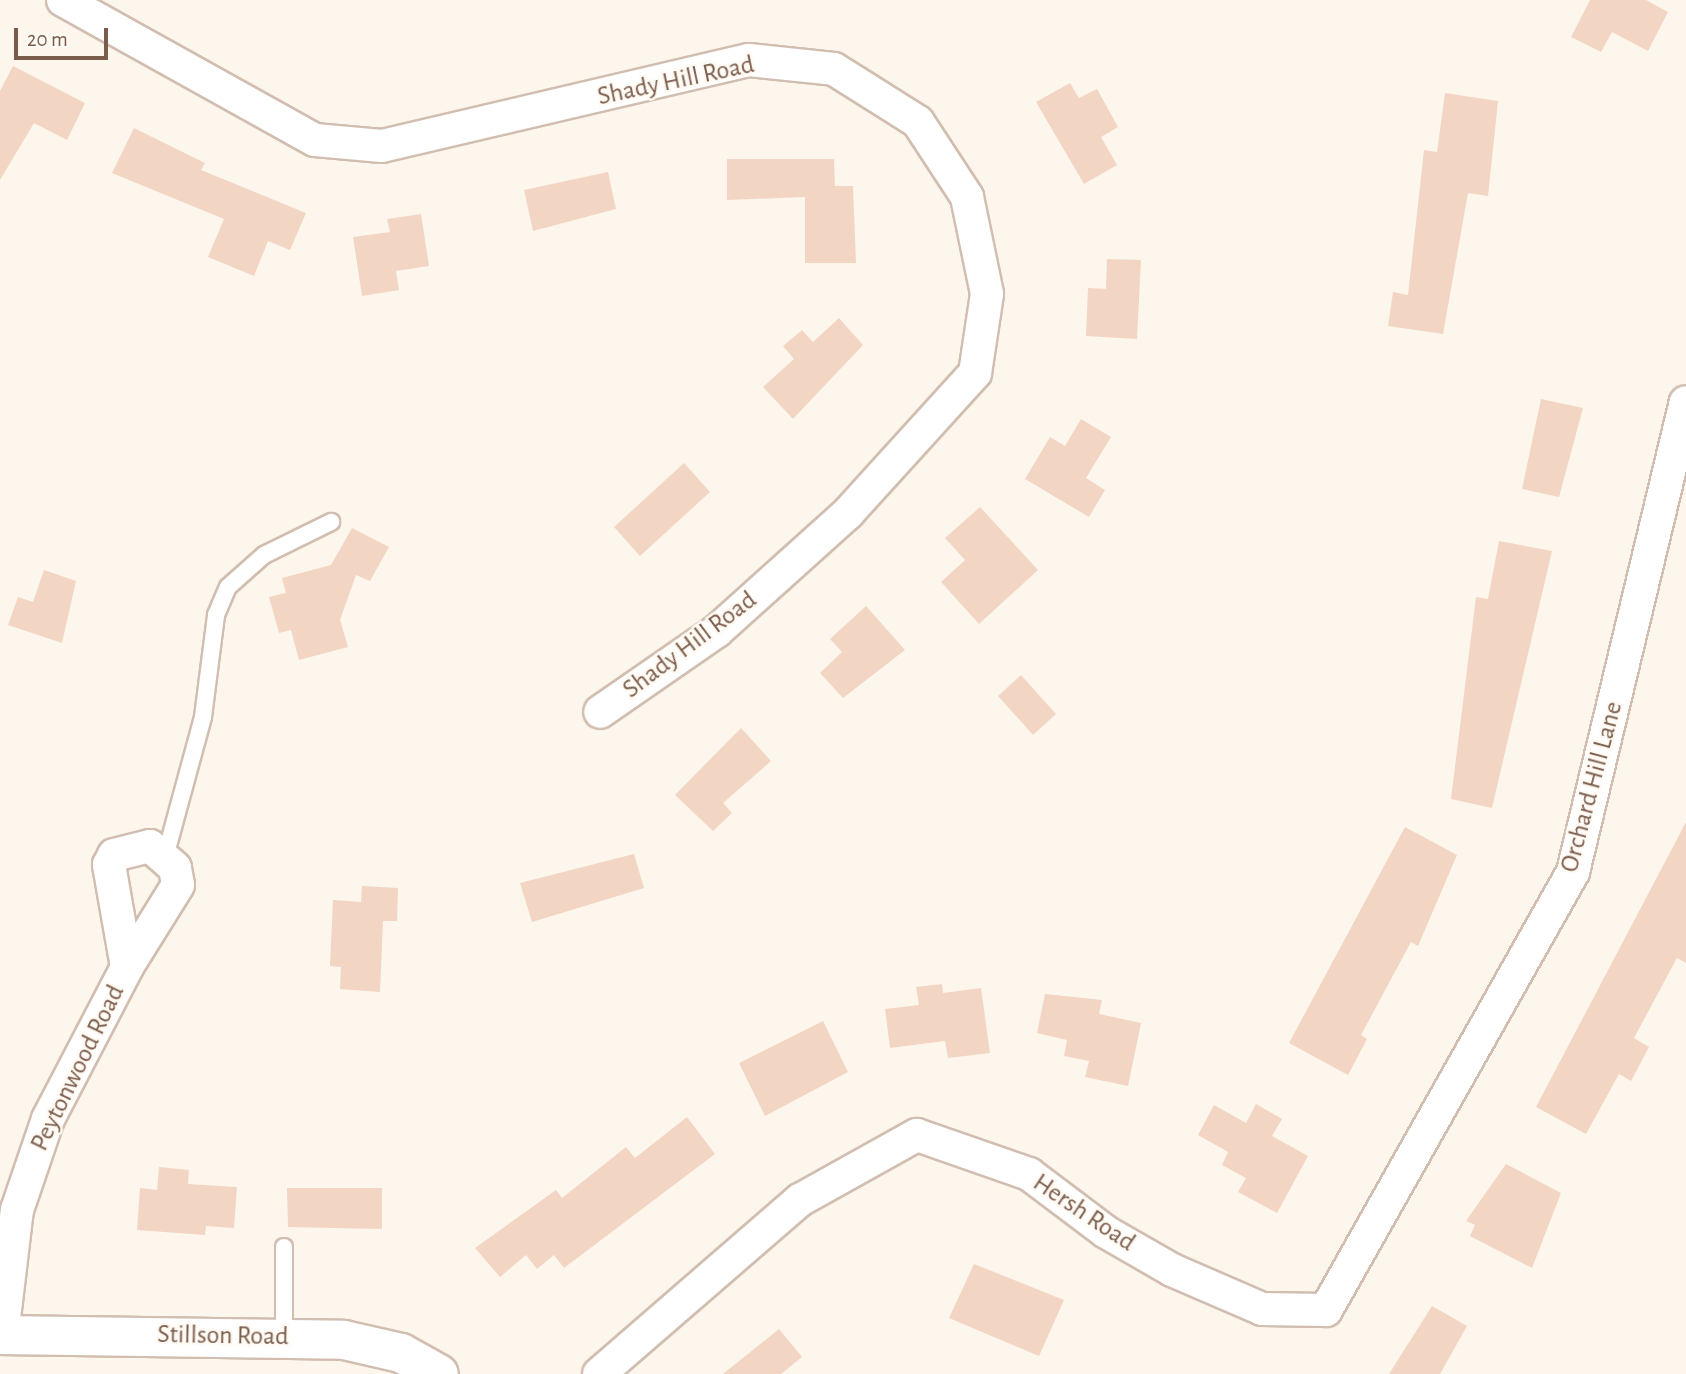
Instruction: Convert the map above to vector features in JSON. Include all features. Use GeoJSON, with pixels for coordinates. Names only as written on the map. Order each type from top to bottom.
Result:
{"type":"FeatureCollection","features":[{"type":"Feature","properties":{"kind":"street","name":"Shady Hill Road"},"geometry":{"type":"LineString","coordinates":[[62,0],[315,140],[382,146],[749,60],[834,69],[918,122],[967,197],[987,294],[975,373],[848,513],[768,586],[718,631],[600,712]]}},
{"type":"Feature","properties":{"kind":"street","name":"Orchard Hill Lane"},"geometry":{"type":"LineString","coordinates":[[1383,1217],[1573,872],[1686,402]]}},
{"type":"Feature","properties":{"kind":"street","name":"Peytonwood Road"},"geometry":{"type":"LineString","coordinates":[[1,1335],[25,1184],[48,1119],[127,967],[178,885],[165,857],[150,846],[132,848],[114,855],[109,865],[127,967]]}},
{"type":"Feature","properties":{"kind":"street","name":"Hersh Road"},"geometry":{"type":"LineString","coordinates":[[599,1374],[800,1200],[917,1135],[1029,1174],[1106,1232],[1262,1308],[1326,1310],[1383,1217]]}},
{"type":"Feature","properties":{"kind":"street","name":"Stillson Road"},"geometry":{"type":"LineString","coordinates":[[1,1335],[284,1336],[401,1353],[439,1374]]}},
{"type":"Feature","properties":{"kind":"lane"},"geometry":{"type":"LineString","coordinates":[[165,857],[204,718],[216,615],[228,587],[264,555],[331,522]]}},
{"type":"Feature","properties":{"kind":"lane"},"geometry":{"type":"LineString","coordinates":[[284,1247],[284,1336]]}},
{"type":"Feature","properties":{"kind":"building"},"geometry":{"type":"Polygon","coordinates":[[[1590,0],[1646,0],[1668,12],[1648,51],[1612,32],[1601,52],[1571,37],[1590,0]]]}},
{"type":"Feature","properties":{"kind":"building"},"geometry":{"type":"Polygon","coordinates":[[[13,66],[85,103],[67,140],[34,123],[0,180],[0,91],[13,66]]]}},
{"type":"Feature","properties":{"kind":"building"},"geometry":{"type":"Polygon","coordinates":[[[1070,83],[1079,98],[1097,89],[1118,127],[1101,137],[1117,165],[1084,184],[1036,102],[1070,83]]]}},
{"type":"Feature","properties":{"kind":"building"},"geometry":{"type":"Polygon","coordinates":[[[1445,93],[1498,101],[1488,196],[1468,193],[1443,334],[1388,326],[1393,292],[1408,295],[1424,150],[1437,152],[1445,93]]]}},
{"type":"Feature","properties":{"kind":"building"},"geometry":{"type":"Polygon","coordinates":[[[134,128],[205,163],[201,170],[306,213],[290,250],[268,241],[254,276],[208,257],[224,219],[112,173],[134,128]]]}},
{"type":"Feature","properties":{"kind":"building"},"geometry":{"type":"Polygon","coordinates":[[[727,159],[834,159],[835,186],[853,186],[856,263],[805,263],[805,197],[727,200],[727,159]]]}},
{"type":"Feature","properties":{"kind":"building"},"geometry":{"type":"Polygon","coordinates":[[[608,172],[616,209],[533,231],[524,190],[608,172]]]}},
{"type":"Feature","properties":{"kind":"building"},"geometry":{"type":"Polygon","coordinates":[[[421,214],[429,266],[396,271],[399,290],[362,296],[353,237],[390,232],[387,219],[421,214]]]}},
{"type":"Feature","properties":{"kind":"building"},"geometry":{"type":"Polygon","coordinates":[[[1107,259],[1141,260],[1137,339],[1086,336],[1088,288],[1106,289],[1107,259]]]}},
{"type":"Feature","properties":{"kind":"building"},"geometry":{"type":"Polygon","coordinates":[[[839,318],[863,345],[793,419],[763,387],[794,359],[783,346],[802,330],[813,342],[839,318]]]}},
{"type":"Feature","properties":{"kind":"building"},"geometry":{"type":"Polygon","coordinates":[[[1541,399],[1583,408],[1559,497],[1522,489],[1541,399]]]}},
{"type":"Feature","properties":{"kind":"building"},"geometry":{"type":"Polygon","coordinates":[[[1081,419],[1111,437],[1086,478],[1105,490],[1089,517],[1025,479],[1050,437],[1065,446],[1081,419]]]}},
{"type":"Feature","properties":{"kind":"building"},"geometry":{"type":"Polygon","coordinates":[[[684,463],[710,492],[640,556],[614,527],[684,463]]]}},
{"type":"Feature","properties":{"kind":"building"},"geometry":{"type":"Polygon","coordinates":[[[980,507],[1038,570],[979,624],[941,582],[965,560],[945,538],[980,507]]]}},
{"type":"Feature","properties":{"kind":"building"},"geometry":{"type":"Polygon","coordinates":[[[352,528],[389,547],[370,581],[356,575],[340,620],[348,647],[299,660],[291,630],[279,633],[269,597],[286,593],[282,578],[331,565],[352,528]]]}},
{"type":"Feature","properties":{"kind":"building"},"geometry":{"type":"Polygon","coordinates":[[[1499,541],[1552,551],[1492,808],[1451,799],[1476,597],[1488,599],[1499,541]]]}},
{"type":"Feature","properties":{"kind":"building"},"geometry":{"type":"Polygon","coordinates":[[[44,570],[76,581],[62,643],[8,625],[18,597],[33,602],[44,570]]]}},
{"type":"Feature","properties":{"kind":"building"},"geometry":{"type":"Polygon","coordinates":[[[866,606],[905,650],[843,698],[820,673],[842,652],[830,639],[866,606]]]}},
{"type":"Feature","properties":{"kind":"building"},"geometry":{"type":"Polygon","coordinates":[[[1021,675],[1056,714],[1033,735],[998,696],[1021,675]]]}},
{"type":"Feature","properties":{"kind":"building"},"geometry":{"type":"Polygon","coordinates":[[[741,728],[771,761],[723,803],[732,813],[713,831],[675,795],[741,728]]]}},
{"type":"Feature","properties":{"kind":"building"},"geometry":{"type":"Polygon","coordinates":[[[1686,822],[1686,963],[1677,958],[1634,1038],[1649,1047],[1631,1081],[1619,1074],[1586,1134],[1536,1107],[1686,822]]]}},
{"type":"Feature","properties":{"kind":"building"},"geometry":{"type":"Polygon","coordinates":[[[1405,827],[1457,855],[1418,946],[1411,942],[1361,1035],[1367,1039],[1348,1075],[1289,1043],[1405,827]]]}},
{"type":"Feature","properties":{"kind":"building"},"geometry":{"type":"Polygon","coordinates":[[[634,854],[644,888],[532,922],[520,883],[634,854]]]}},
{"type":"Feature","properties":{"kind":"building"},"geometry":{"type":"Polygon","coordinates":[[[362,886],[398,888],[397,921],[383,921],[380,992],[340,989],[341,967],[330,966],[333,900],[361,902],[362,886]]]}},
{"type":"Feature","properties":{"kind":"building"},"geometry":{"type":"Polygon","coordinates":[[[942,984],[943,993],[981,988],[990,1053],[948,1058],[945,1041],[890,1048],[885,1009],[919,1005],[916,987],[942,984]]]}},
{"type":"Feature","properties":{"kind":"building"},"geometry":{"type":"Polygon","coordinates":[[[1045,994],[1102,1000],[1099,1014],[1141,1023],[1128,1086],[1085,1077],[1089,1061],[1064,1056],[1067,1040],[1037,1033],[1045,994]]]}},
{"type":"Feature","properties":{"kind":"building"},"geometry":{"type":"Polygon","coordinates":[[[823,1021],[848,1072],[765,1116],[739,1063],[823,1021]]]}},
{"type":"Feature","properties":{"kind":"building"},"geometry":{"type":"Polygon","coordinates":[[[1256,1104],[1282,1119],[1272,1136],[1308,1156],[1277,1213],[1238,1192],[1246,1178],[1222,1165],[1228,1152],[1198,1135],[1214,1105],[1246,1123],[1256,1104]]]}},
{"type":"Feature","properties":{"kind":"building"},"geometry":{"type":"Polygon","coordinates":[[[687,1117],[715,1154],[564,1268],[554,1255],[537,1269],[526,1255],[500,1277],[475,1248],[556,1190],[562,1198],[626,1147],[635,1158],[687,1117]]]}},
{"type":"Feature","properties":{"kind":"building"},"geometry":{"type":"Polygon","coordinates":[[[1506,1164],[1561,1193],[1532,1268],[1470,1236],[1475,1225],[1466,1221],[1506,1164]]]}},
{"type":"Feature","properties":{"kind":"building"},"geometry":{"type":"Polygon","coordinates":[[[159,1167],[189,1170],[188,1184],[237,1187],[234,1228],[206,1226],[205,1235],[137,1230],[140,1188],[157,1190],[159,1167]]]}},
{"type":"Feature","properties":{"kind":"building"},"geometry":{"type":"Polygon","coordinates":[[[287,1188],[382,1188],[382,1229],[288,1227],[287,1188]]]}},
{"type":"Feature","properties":{"kind":"building"},"geometry":{"type":"Polygon","coordinates":[[[974,1264],[1064,1300],[1039,1356],[949,1318],[974,1264]]]}},
{"type":"Feature","properties":{"kind":"building"},"geometry":{"type":"Polygon","coordinates":[[[1432,1306],[1467,1326],[1440,1374],[1389,1374],[1432,1306]]]}},
{"type":"Feature","properties":{"kind":"building"},"geometry":{"type":"Polygon","coordinates":[[[779,1329],[802,1357],[781,1374],[723,1374],[779,1329]]]}}]}
